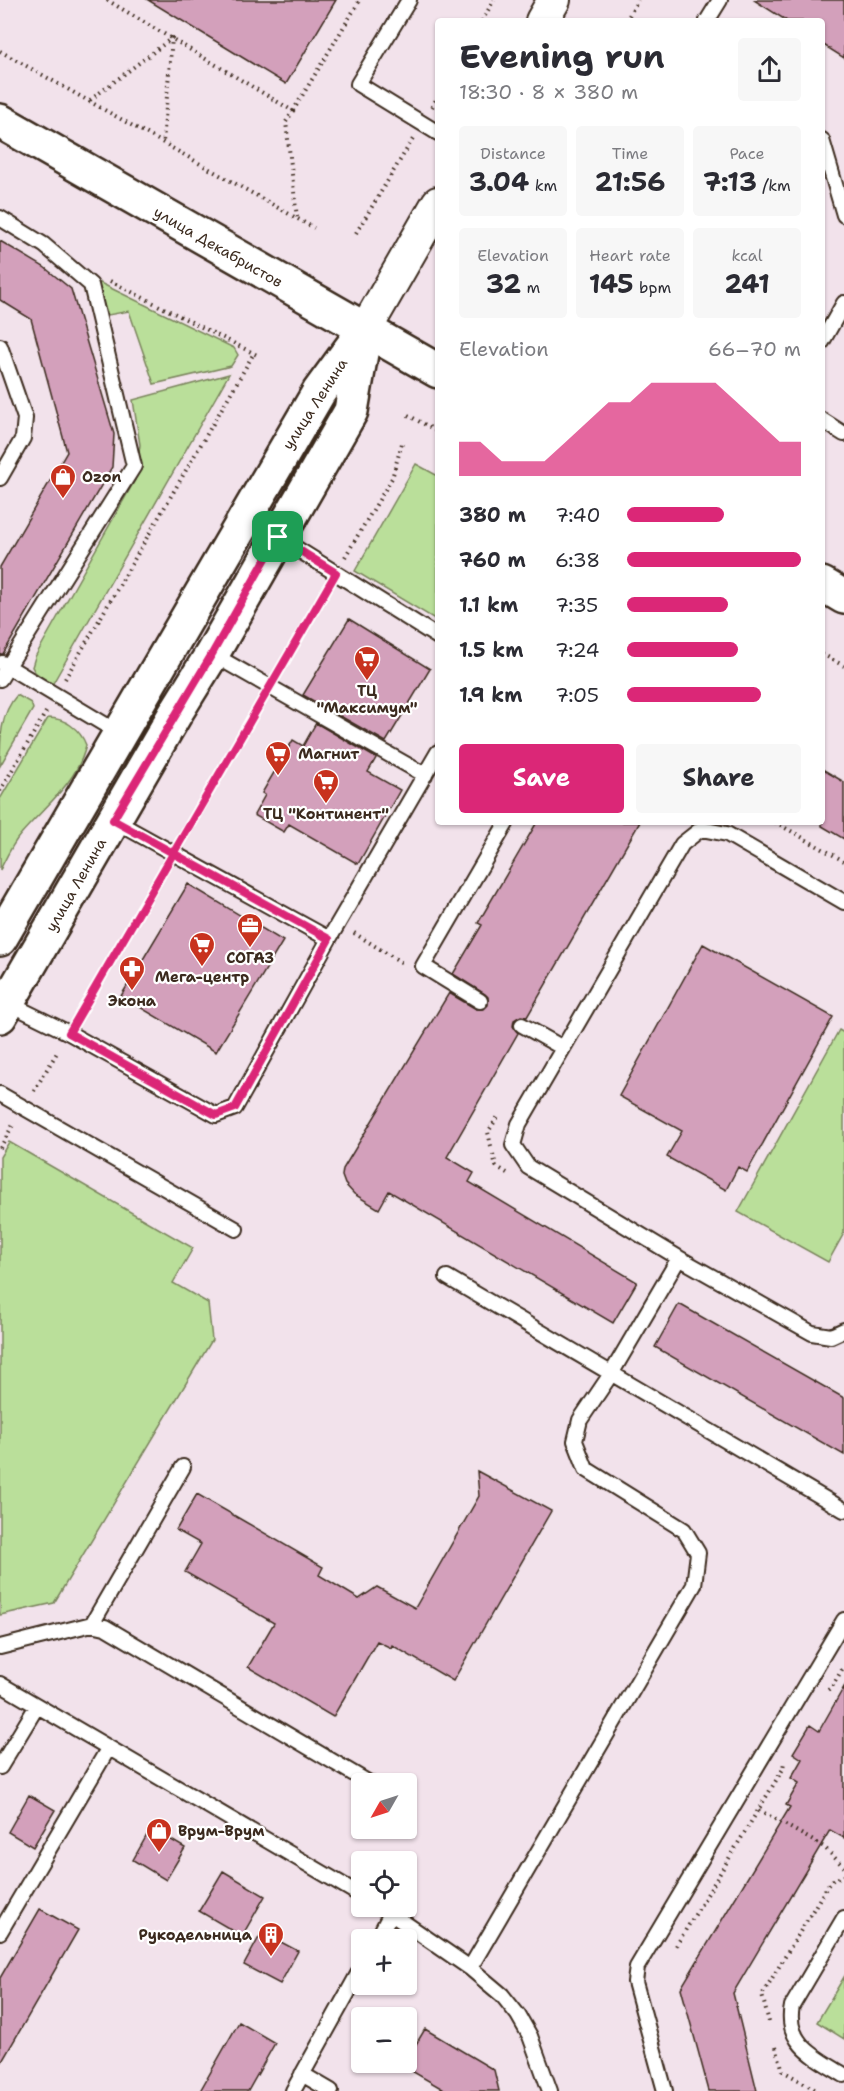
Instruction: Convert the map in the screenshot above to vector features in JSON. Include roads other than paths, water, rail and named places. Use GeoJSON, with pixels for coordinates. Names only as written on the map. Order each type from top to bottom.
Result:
{"type":"FeatureCollection","features":[{"type":"Feature","properties":{"kind":"main road","name":"улица Декабристов"},"geometry":{"type":"LineString","coordinates":[[0,121],[435,369]]}},
{"type":"Feature","properties":{"kind":"main road","name":"улица Ленина"},"geometry":{"type":"LineString","coordinates":[[4,1009],[351,411],[365,330]]}},
{"type":"Feature","properties":{"kind":"main road","name":"улица Ленина"},"geometry":{"type":"LineString","coordinates":[[0,939],[319,392],[365,330]]}},
{"type":"Feature","properties":{"kind":"main road"},"geometry":{"type":"LineString","coordinates":[[825,586],[844,597]]}},
{"type":"Feature","properties":{"kind":"street"},"geometry":{"type":"LineString","coordinates":[[365,330],[435,208]]}},
{"type":"Feature","properties":{"kind":"lane"},"geometry":{"type":"LineString","coordinates":[[409,0],[358,84],[435,132]]}},
{"type":"Feature","properties":{"kind":"lane"},"geometry":{"type":"LineString","coordinates":[[709,18],[720,0]]}},
{"type":"Feature","properties":{"kind":"lane"},"geometry":{"type":"LineString","coordinates":[[825,150],[844,215]]}},
{"type":"Feature","properties":{"kind":"lane"},"geometry":{"type":"LineString","coordinates":[[0,218],[44,245],[91,285],[134,466],[4,664],[0,679]]}},
{"type":"Feature","properties":{"kind":"lane"},"geometry":{"type":"LineString","coordinates":[[825,337],[844,303]]}},
{"type":"Feature","properties":{"kind":"lane"},"geometry":{"type":"LineString","coordinates":[[0,346],[25,418],[23,438],[0,478]]}},
{"type":"Feature","properties":{"kind":"lane"},"geometry":{"type":"LineString","coordinates":[[825,422],[844,434]]}},
{"type":"Feature","properties":{"kind":"lane"},"geometry":{"type":"LineString","coordinates":[[278,537],[435,635]]}},
{"type":"Feature","properties":{"kind":"lane"},"geometry":{"type":"LineString","coordinates":[[212,654],[425,775]]}},
{"type":"Feature","properties":{"kind":"lane"},"geometry":{"type":"LineString","coordinates":[[4,664],[119,733]]}},
{"type":"Feature","properties":{"kind":"lane"},"geometry":{"type":"LineString","coordinates":[[4,1009],[69,1033],[216,1115],[235,1108],[329,939],[435,757]]}},
{"type":"Feature","properties":{"kind":"lane"},"geometry":{"type":"LineString","coordinates":[[113,820],[329,939]]}},
{"type":"Feature","properties":{"kind":"lane"},"geometry":{"type":"LineString","coordinates":[[480,1001],[423,966],[505,825]]}},
{"type":"Feature","properties":{"kind":"lane"},"geometry":{"type":"LineString","coordinates":[[844,902],[727,834],[701,829],[682,844],[519,1124],[513,1145],[528,1167],[679,1258],[812,1333],[831,1336],[844,1330]]}},
{"type":"Feature","properties":{"kind":"lane"},"geometry":{"type":"LineString","coordinates":[[522,1025],[563,1048]]}},
{"type":"Feature","properties":{"kind":"lane"},"geometry":{"type":"LineString","coordinates":[[0,1094],[236,1229]]}},
{"type":"Feature","properties":{"kind":"lane"},"geometry":{"type":"LineString","coordinates":[[470,1968],[694,1585],[698,1553],[684,1530],[586,1469],[575,1441],[580,1420],[611,1374],[679,1258]]}},
{"type":"Feature","properties":{"kind":"lane"},"geometry":{"type":"LineString","coordinates":[[447,1277],[844,1510]]}},
{"type":"Feature","properties":{"kind":"lane"},"geometry":{"type":"LineString","coordinates":[[92,1624],[183,1467]]}},
{"type":"Feature","properties":{"kind":"lane"},"geometry":{"type":"LineString","coordinates":[[665,2091],[635,1982],[637,1967],[844,1620]]}},
{"type":"Feature","properties":{"kind":"lane"},"geometry":{"type":"LineString","coordinates":[[0,1647],[92,1624],[105,1627],[352,1773]]}},
{"type":"Feature","properties":{"kind":"lane"},"geometry":{"type":"LineString","coordinates":[[0,1684],[351,1890]]}},
{"type":"Feature","properties":{"kind":"lane"},"geometry":{"type":"LineString","coordinates":[[0,1767],[37,1706]]}},
{"type":"Feature","properties":{"kind":"lane"},"geometry":{"type":"LineString","coordinates":[[0,1932],[108,1749]]}},
{"type":"Feature","properties":{"kind":"lane"},"geometry":{"type":"LineString","coordinates":[[396,1917],[470,1968],[502,1995],[518,2015],[530,2036],[550,2091]]}},
{"type":"Feature","properties":{"kind":"lane"},"geometry":{"type":"LineString","coordinates":[[842,1927],[792,2006],[789,2018],[797,2042],[807,2052],[844,2075]]}},
{"type":"Feature","properties":{"kind":"lane"},"geometry":{"type":"LineString","coordinates":[[293,2091],[351,1987]]}},
{"type":"Feature","properties":{"kind":"lane"},"geometry":{"type":"LineString","coordinates":[[303,2074],[331,2091]]}},
{"type":"Feature","properties":{"kind":"place","name":"Ozon"},"geometry":{"type":"Point","coordinates":[63,500]}},
{"type":"Feature","properties":{"kind":"place","name":"ТЦ \"Максимум\""},"geometry":{"type":"Point","coordinates":[367,682]}},
{"type":"Feature","properties":{"kind":"place","name":"Магнит"},"geometry":{"type":"Point","coordinates":[278,777]}},
{"type":"Feature","properties":{"kind":"place","name":"ТЦ \"Континент\""},"geometry":{"type":"Point","coordinates":[326,805]}},
{"type":"Feature","properties":{"kind":"place","name":"СОГАЗ"},"geometry":{"type":"Point","coordinates":[250,949]}},
{"type":"Feature","properties":{"kind":"place","name":"Мега-центр"},"geometry":{"type":"Point","coordinates":[202,968]}},
{"type":"Feature","properties":{"kind":"place","name":"Экона"},"geometry":{"type":"Point","coordinates":[132,992]}},
{"type":"Feature","properties":{"kind":"place","name":"Врум-Врум"},"geometry":{"type":"Point","coordinates":[159,1854]}},
{"type":"Feature","properties":{"kind":"place","name":"Рукодельница"},"geometry":{"type":"Point","coordinates":[271,1958]}}]}
